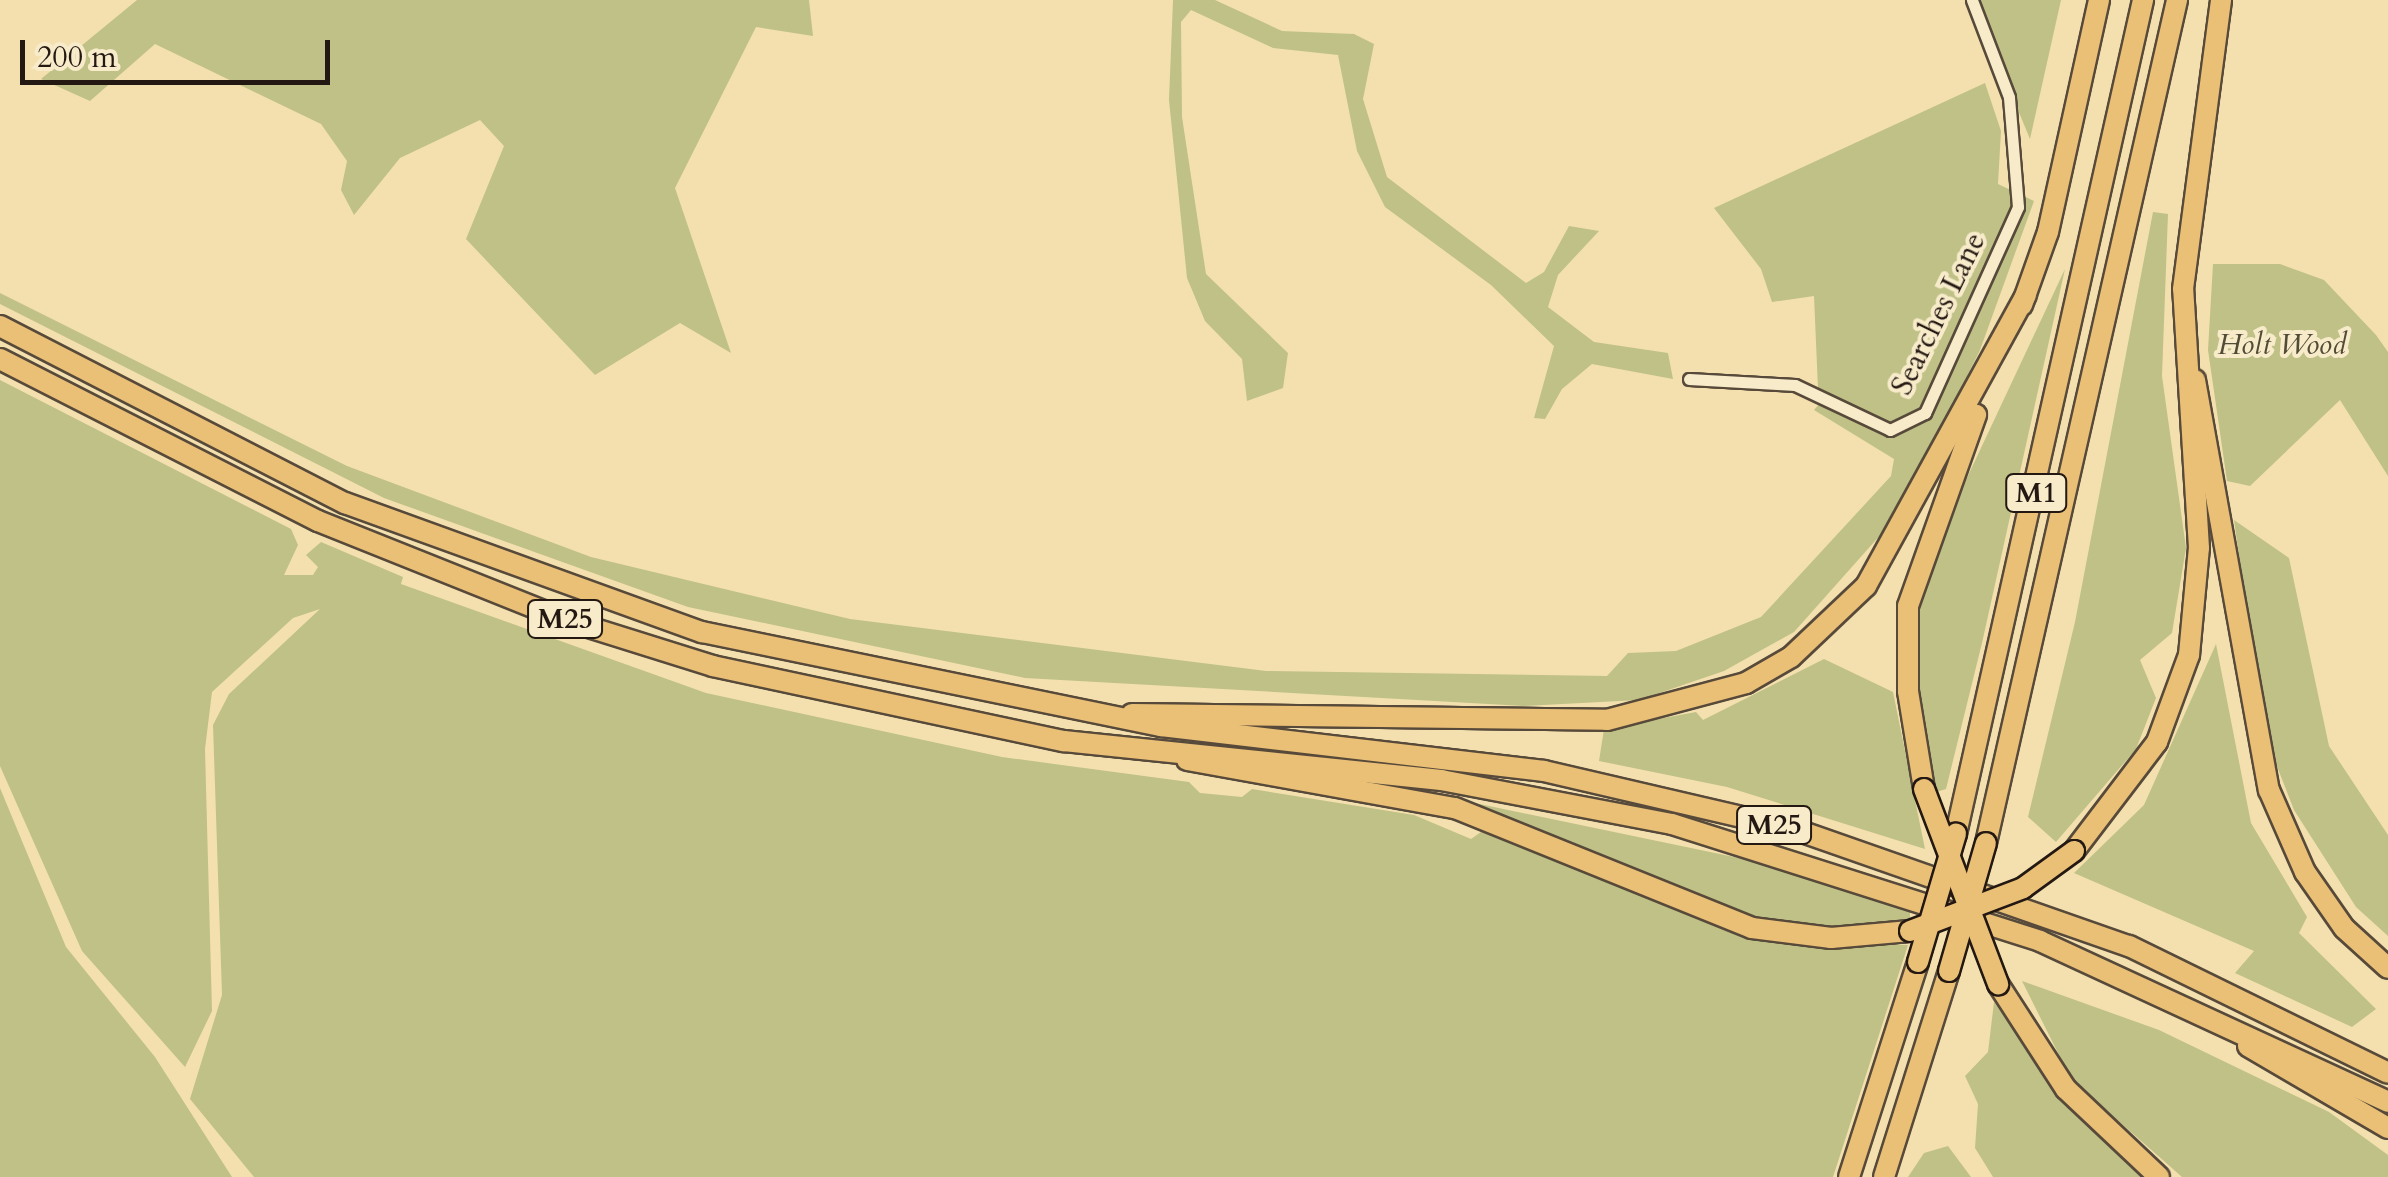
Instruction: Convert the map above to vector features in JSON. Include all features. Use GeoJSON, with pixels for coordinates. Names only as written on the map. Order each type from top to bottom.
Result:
{"type":"FeatureCollection","features":[{"type":"Feature","properties":{"kind":"highway"},"geometry":{"type":"LineString","coordinates":[[2099,0],[2026,295],[1914,572],[1906,654],[1924,789],[1998,984],[2066,1090],[2159,1177]]}},
{"type":"Feature","properties":{"kind":"highway","name":"M1"},"geometry":{"type":"LineString","coordinates":[[1849,1177],[1956,834],[2143,0]]}},
{"type":"Feature","properties":{"kind":"highway","name":"M1"},"geometry":{"type":"LineString","coordinates":[[1884,1177],[1986,843],[2176,0]]}},
{"type":"Feature","properties":{"kind":"highway"},"geometry":{"type":"LineString","coordinates":[[1172,754],[1210,770],[1455,808],[1752,928],[1831,938],[1910,931],[2023,888],[2074,851],[2158,742],[2190,654],[2199,548],[2183,289],[2221,0]]}},
{"type":"Feature","properties":{"kind":"highway"},"geometry":{"type":"LineString","coordinates":[[2183,289],[2270,790],[2305,872],[2344,928],[2388,968]]}},
{"type":"Feature","properties":{"kind":"highway"},"geometry":{"type":"LineString","coordinates":[[1120,715],[1606,720],[1746,683],[1791,656],[1866,586],[2026,295]]}},
{"type":"Feature","properties":{"kind":"highway","name":"M25"},"geometry":{"type":"LineString","coordinates":[[0,326],[344,503],[578,592],[838,665],[1120,715],[1544,771],[1794,829],[2129,946],[2388,1074]]}},
{"type":"Feature","properties":{"kind":"highway","name":"M25"},"geometry":{"type":"LineString","coordinates":[[0,359],[318,521],[566,620],[827,697],[1172,754],[1441,780],[1672,824],[1928,898],[2181,999],[2388,1102]]}},
{"type":"Feature","properties":{"kind":"highway","name":"M25"},"geometry":{"type":"LineString","coordinates":[[2181,999],[2388,1128]]}},
{"type":"Feature","properties":{"kind":"street","name":"Searches Lane"},"geometry":{"type":"LineString","coordinates":[[1689,379],[1795,385],[1890,430],[1924,414],[2018,207],[2009,97],[1972,0]]}},
{"type":"Feature","properties":{"kind":"green space"},"geometry":{"type":"Polygon","coordinates":[[[137,0],[809,0],[813,36],[756,27],[675,188],[731,353],[680,323],[595,375],[466,239],[504,146],[480,120],[400,158],[354,215],[341,190],[347,161],[321,124],[155,44],[90,101],[41,79],[137,0]]]}},
{"type":"Feature","properties":{"kind":"green space"},"geometry":{"type":"Polygon","coordinates":[[[1173,0],[1215,0],[1282,31],[1354,34],[1374,44],[1363,99],[1387,177],[1526,283],[1544,272],[1569,226],[1599,231],[1558,275],[1548,307],[1594,342],[1668,353],[1673,379],[1592,364],[1562,389],[1545,419],[1534,418],[1554,346],[1491,285],[1385,207],[1357,151],[1338,55],[1273,48],[1191,10],[1181,22],[1182,117],[1206,274],[1288,353],[1283,388],[1247,401],[1242,359],[1205,321],[1187,278],[1169,100],[1173,0]]]}},
{"type":"Feature","properties":{"kind":"green space"},"geometry":{"type":"Polygon","coordinates":[[[1978,0],[2061,0],[2030,139],[2013,98],[1978,0]]]}},
{"type":"Feature","properties":{"kind":"green space"},"geometry":{"type":"Polygon","coordinates":[[[1985,83],[2001,131],[1998,184],[2034,201],[1980,350],[1899,514],[1794,632],[1724,671],[1639,700],[1524,706],[1025,678],[688,607],[384,498],[0,304],[0,293],[347,466],[591,557],[850,619],[1266,671],[1607,676],[1628,653],[1676,651],[1761,617],[1891,476],[1894,459],[1814,410],[1828,394],[1818,389],[1814,296],[1772,302],[1761,269],[1714,208],[1985,83]]]}},
{"type":"Feature","properties":{"kind":"green space"},"geometry":{"type":"Polygon","coordinates":[[[2153,212],[2168,214],[2162,376],[2186,548],[2172,633],[2140,660],[2156,698],[2136,749],[2056,842],[2028,817],[2075,622],[2153,212]]]}},
{"type":"Feature","properties":{"kind":"green space","name":"Holt Wood"},"geometry":{"type":"Polygon","coordinates":[[[2213,264],[2280,264],[2324,280],[2376,335],[2388,352],[2388,476],[2340,400],[2250,486],[2227,481],[2208,350],[2213,264]]]}},
{"type":"Feature","properties":{"kind":"green space"},"geometry":{"type":"Polygon","coordinates":[[[2065,269],[1946,789],[1936,792],[1915,674],[1917,616],[1943,529],[2065,269]]]}},
{"type":"Feature","properties":{"kind":"green space"},"geometry":{"type":"Polygon","coordinates":[[[0,380],[291,529],[298,545],[284,575],[313,575],[318,567],[306,555],[321,542],[403,577],[401,584],[706,693],[1002,757],[1189,782],[1200,793],[1242,797],[1252,789],[1414,815],[1471,839],[1481,832],[1521,842],[1749,938],[1908,945],[1833,1177],[254,1177],[190,1099],[222,995],[213,725],[229,694],[320,609],[293,618],[212,692],[205,749],[212,1011],[185,1067],[82,951],[0,766],[0,380]]]}},
{"type":"Feature","properties":{"kind":"green space"},"geometry":{"type":"Polygon","coordinates":[[[2234,520],[2289,558],[2329,746],[2388,835],[2388,936],[2356,907],[2294,810],[2264,733],[2234,520]]]}},
{"type":"Feature","properties":{"kind":"green space"},"geometry":{"type":"Polygon","coordinates":[[[2216,644],[2251,823],[2307,917],[2299,933],[2376,1009],[2352,1027],[2235,973],[2254,951],[2074,873],[2144,805],[2216,644]]]}},
{"type":"Feature","properties":{"kind":"green space"},"geometry":{"type":"Polygon","coordinates":[[[1824,659],[1893,692],[1925,849],[1727,787],[1599,761],[1604,729],[1696,712],[1703,720],[1824,659]]]}},
{"type":"Feature","properties":{"kind":"green space"},"geometry":{"type":"Polygon","coordinates":[[[0,788],[66,947],[155,1057],[232,1177],[0,1177],[0,788]]]}},
{"type":"Feature","properties":{"kind":"green space"},"geometry":{"type":"Polygon","coordinates":[[[1451,798],[1763,863],[1910,911],[1910,921],[1826,929],[1738,915],[1451,798]]]}},
{"type":"Feature","properties":{"kind":"green space"},"geometry":{"type":"Polygon","coordinates":[[[2022,981],[2159,1030],[2329,1112],[2388,1155],[2388,1177],[2182,1177],[2071,1079],[2022,981]]]}},
{"type":"Feature","properties":{"kind":"green space"},"geometry":{"type":"Polygon","coordinates":[[[1994,1002],[2072,1111],[2142,1177],[1993,1177],[1975,1148],[1978,1104],[1965,1076],[1988,1052],[1994,1002]]]}},
{"type":"Feature","properties":{"kind":"green space"},"geometry":{"type":"Polygon","coordinates":[[[1948,1146],[1971,1177],[1908,1177],[1924,1153],[1948,1146]]]}}]}
